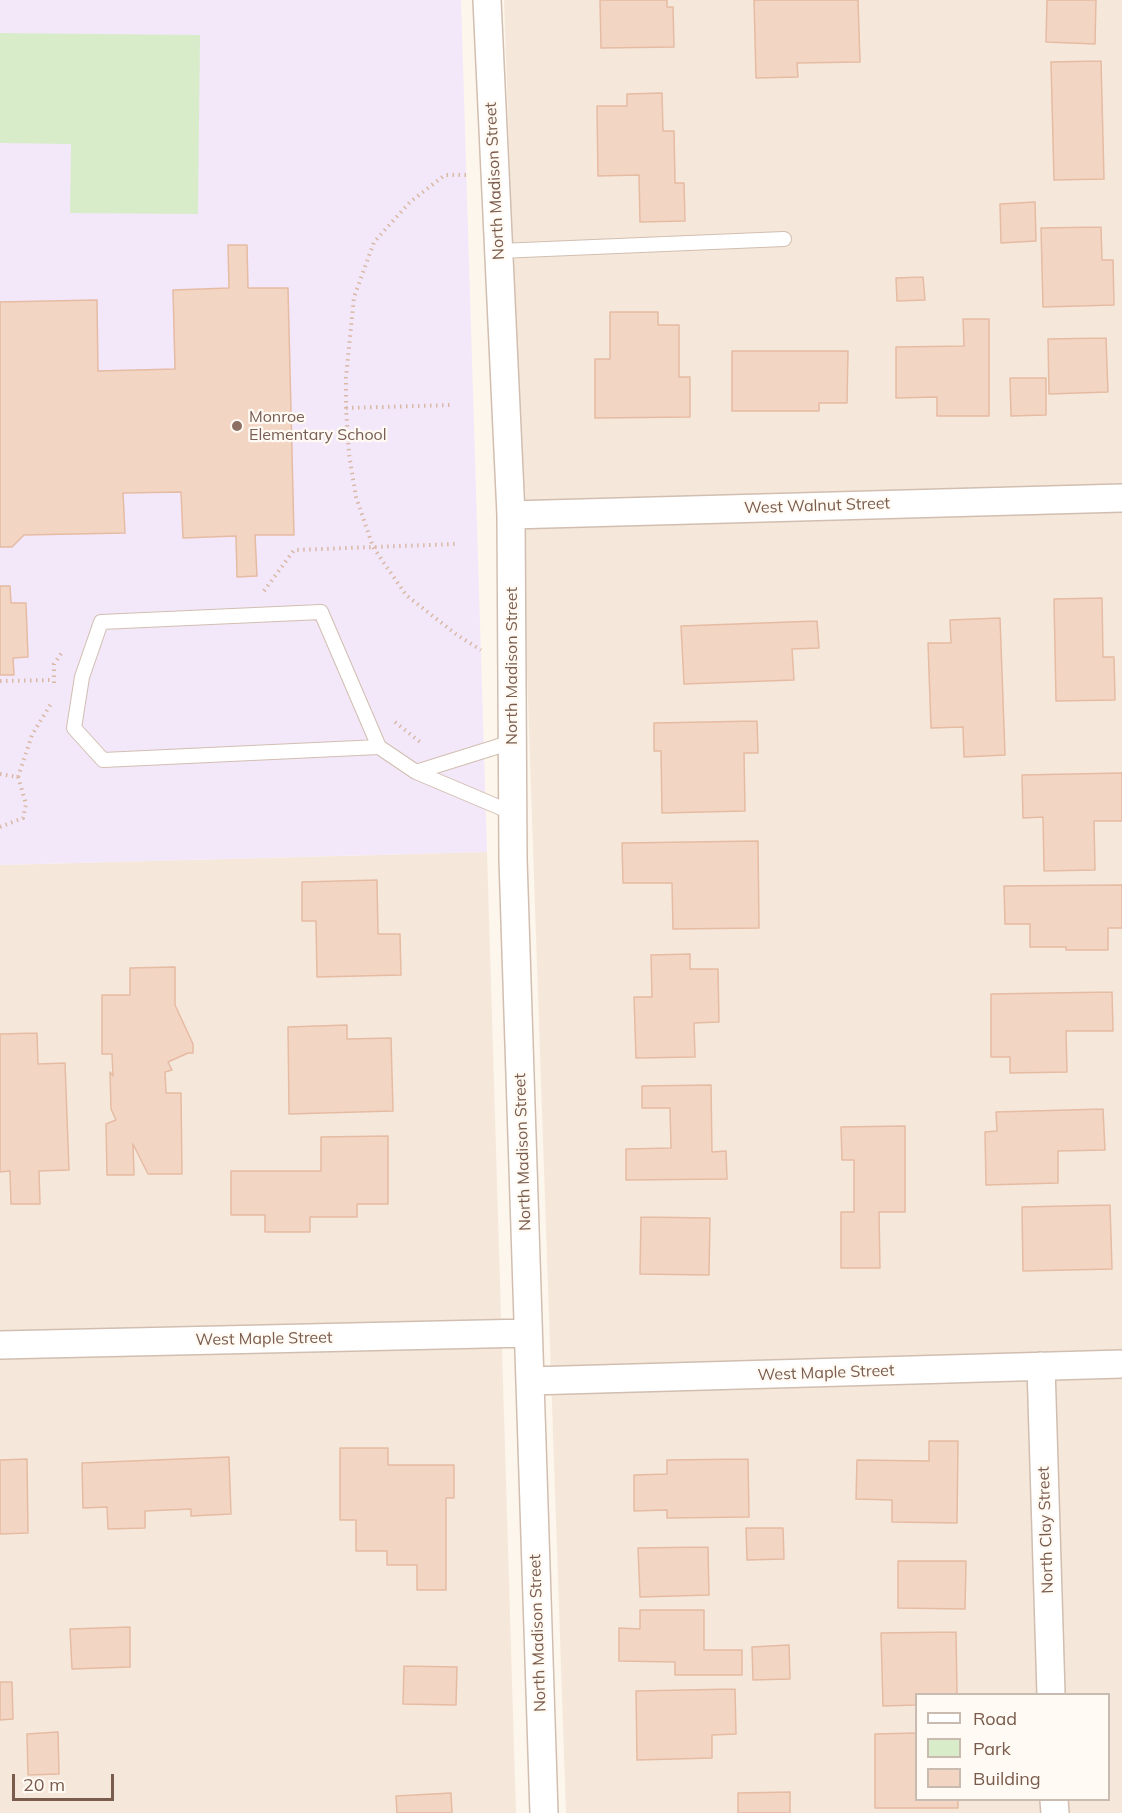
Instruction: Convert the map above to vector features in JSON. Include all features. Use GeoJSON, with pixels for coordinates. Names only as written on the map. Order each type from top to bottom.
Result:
{"type":"FeatureCollection","features":[{"type":"Feature","properties":{"kind":"street","name":"North Madison Street"},"geometry":{"type":"LineString","coordinates":[[487,0],[511,515],[513,813],[544,1813]]}},
{"type":"Feature","properties":{"kind":"street","name":"West Walnut Street"},"geometry":{"type":"LineString","coordinates":[[511,515],[1122,498]]}},
{"type":"Feature","properties":{"kind":"street","name":"West Maple Street"},"geometry":{"type":"LineString","coordinates":[[0,1345],[528,1333]]}},
{"type":"Feature","properties":{"kind":"street","name":"West Maple Street"},"geometry":{"type":"LineString","coordinates":[[530,1382],[1122,1364]]}},
{"type":"Feature","properties":{"kind":"street","name":"North Clay Street"},"geometry":{"type":"LineString","coordinates":[[1041,1366],[1051,1693]]}},
{"type":"Feature","properties":{"kind":"lane"},"geometry":{"type":"LineString","coordinates":[[499,251],[784,239]]}},
{"type":"Feature","properties":{"kind":"lane"},"geometry":{"type":"LineString","coordinates":[[380,747],[102,760],[74,728],[82,677],[101,622],[321,612],[380,747],[416,772],[513,813]]}},
{"type":"Feature","properties":{"kind":"lane"},"geometry":{"type":"LineString","coordinates":[[416,772],[513,742]]}},
{"type":"Feature","properties":{"kind":"path"},"geometry":{"type":"LineString","coordinates":[[494,176],[445,175],[410,202],[374,242],[354,297],[346,378],[346,408],[349,454],[356,497],[373,547],[406,595],[457,635],[512,668]]}},
{"type":"Feature","properties":{"kind":"path"},"geometry":{"type":"LineString","coordinates":[[346,408],[451,405]]}},
{"type":"Feature","properties":{"kind":"path"},"geometry":{"type":"LineString","coordinates":[[264,591],[294,550],[455,544]]}},
{"type":"Feature","properties":{"kind":"path"},"geometry":{"type":"LineString","coordinates":[[0,681],[54,680]]}},
{"type":"Feature","properties":{"kind":"path"},"geometry":{"type":"LineString","coordinates":[[0,827],[23,818],[26,804],[18,777],[32,735],[54,698]]}},
{"type":"Feature","properties":{"kind":"path"},"geometry":{"type":"LineString","coordinates":[[0,774],[18,777]]}},
{"type":"Feature","properties":{"kind":"shaded area","name":"Monroe Elementary School"},"geometry":{"type":"Polygon","coordinates":[[[0,0],[461,0],[487,852],[0,865],[0,0]]]}},
{"type":"Feature","properties":{"kind":"shaded area"},"geometry":{"type":"Polygon","coordinates":[[[504,0],[1122,0],[1122,1813],[566,1813],[504,0]]]}},
{"type":"Feature","properties":{"kind":"shaded area"},"geometry":{"type":"Polygon","coordinates":[[[487,852],[516,1813],[0,1813],[0,865],[487,852]]]}},
{"type":"Feature","properties":{"kind":"green space"},"geometry":{"type":"Polygon","coordinates":[[[0,33],[200,35],[198,214],[70,213],[71,144],[0,143],[0,33]]]}},
{"type":"Feature","properties":{"kind":"building"},"geometry":{"type":"Polygon","coordinates":[[[600,0],[667,0],[667,7],[673,7],[674,47],[601,48],[600,0]]]}},
{"type":"Feature","properties":{"kind":"building"},"geometry":{"type":"Polygon","coordinates":[[[754,0],[858,0],[860,62],[797,63],[798,77],[756,78],[754,0]]]}},
{"type":"Feature","properties":{"kind":"building"},"geometry":{"type":"Polygon","coordinates":[[[1047,0],[1096,0],[1095,44],[1046,42],[1047,0]]]}},
{"type":"Feature","properties":{"kind":"building"},"geometry":{"type":"Polygon","coordinates":[[[1101,61],[1104,179],[1054,180],[1051,62],[1101,61]]]}},
{"type":"Feature","properties":{"kind":"building"},"geometry":{"type":"Polygon","coordinates":[[[662,93],[663,131],[674,131],[675,183],[684,183],[685,221],[640,222],[639,175],[598,176],[597,106],[627,106],[627,94],[662,93]]]}},
{"type":"Feature","properties":{"kind":"building"},"geometry":{"type":"Polygon","coordinates":[[[1035,202],[1036,241],[1001,243],[1000,204],[1035,202]]]}},
{"type":"Feature","properties":{"kind":"building"},"geometry":{"type":"Polygon","coordinates":[[[1101,227],[1102,260],[1113,260],[1114,305],[1043,307],[1041,228],[1101,227]]]}},
{"type":"Feature","properties":{"kind":"building"},"geometry":{"type":"Polygon","coordinates":[[[228,245],[247,245],[248,288],[288,288],[294,535],[255,535],[257,576],[237,577],[236,536],[183,538],[181,492],[123,493],[125,533],[24,535],[12,547],[0,547],[0,302],[97,300],[98,371],[175,369],[173,290],[229,288],[228,245]]]}},
{"type":"Feature","properties":{"kind":"building"},"geometry":{"type":"Polygon","coordinates":[[[923,277],[925,300],[897,301],[896,278],[923,277]]]}},
{"type":"Feature","properties":{"kind":"building"},"geometry":{"type":"Polygon","coordinates":[[[610,312],[658,312],[658,325],[679,325],[679,377],[690,377],[690,417],[595,418],[595,359],[610,359],[610,312]]]}},
{"type":"Feature","properties":{"kind":"building"},"geometry":{"type":"Polygon","coordinates":[[[963,319],[989,319],[989,416],[937,416],[937,397],[896,398],[896,347],[964,346],[963,319]]]}},
{"type":"Feature","properties":{"kind":"building"},"geometry":{"type":"Polygon","coordinates":[[[1106,338],[1108,392],[1049,394],[1048,339],[1106,338]]]}},
{"type":"Feature","properties":{"kind":"building"},"geometry":{"type":"Polygon","coordinates":[[[732,351],[848,351],[847,403],[819,403],[819,411],[732,411],[732,351]]]}},
{"type":"Feature","properties":{"kind":"building"},"geometry":{"type":"Polygon","coordinates":[[[1010,378],[1046,378],[1046,415],[1011,416],[1010,378]]]}},
{"type":"Feature","properties":{"kind":"building"},"geometry":{"type":"Polygon","coordinates":[[[0,586],[10,586],[11,603],[26,603],[28,657],[13,658],[14,675],[0,675],[0,586]]]}},
{"type":"Feature","properties":{"kind":"building"},"geometry":{"type":"Polygon","coordinates":[[[1102,598],[1103,657],[1114,657],[1115,700],[1056,701],[1054,599],[1102,598]]]}},
{"type":"Feature","properties":{"kind":"building"},"geometry":{"type":"Polygon","coordinates":[[[1000,618],[1005,755],[964,757],[963,727],[931,728],[928,643],[951,643],[950,620],[1000,618]]]}},
{"type":"Feature","properties":{"kind":"building"},"geometry":{"type":"Polygon","coordinates":[[[817,621],[819,648],[792,649],[794,680],[684,684],[681,626],[817,621]]]}},
{"type":"Feature","properties":{"kind":"building"},"geometry":{"type":"Polygon","coordinates":[[[757,721],[758,753],[744,753],[745,811],[662,813],[661,751],[654,751],[654,723],[757,721]]]}},
{"type":"Feature","properties":{"kind":"building"},"geometry":{"type":"Polygon","coordinates":[[[1122,773],[1122,821],[1094,821],[1095,870],[1044,871],[1043,817],[1023,818],[1022,775],[1122,773]]]}},
{"type":"Feature","properties":{"kind":"building"},"geometry":{"type":"Polygon","coordinates":[[[758,841],[759,928],[673,929],[672,883],[623,883],[622,843],[758,841]]]}},
{"type":"Feature","properties":{"kind":"building"},"geometry":{"type":"Polygon","coordinates":[[[377,880],[378,934],[400,934],[401,975],[317,977],[316,921],[302,921],[302,882],[377,880]]]}},
{"type":"Feature","properties":{"kind":"building"},"geometry":{"type":"Polygon","coordinates":[[[1122,885],[1122,928],[1108,928],[1108,950],[1030,947],[1030,924],[1005,924],[1004,886],[1122,885]]]}},
{"type":"Feature","properties":{"kind":"building"},"geometry":{"type":"Polygon","coordinates":[[[690,954],[690,969],[718,969],[719,1022],[694,1023],[695,1057],[636,1058],[634,997],[652,997],[651,955],[690,954]]]}},
{"type":"Feature","properties":{"kind":"building"},"geometry":{"type":"Polygon","coordinates":[[[175,967],[175,1005],[193,1044],[193,1053],[168,1062],[172,1070],[165,1072],[166,1093],[181,1093],[182,1174],[148,1174],[133,1144],[134,1175],[107,1175],[106,1124],[116,1120],[111,1109],[112,1054],[102,1054],[102,995],[130,995],[130,968],[175,967]]]}},
{"type":"Feature","properties":{"kind":"building"},"geometry":{"type":"Polygon","coordinates":[[[1112,992],[1113,1031],[1066,1031],[1067,1072],[1010,1073],[1010,1057],[991,1057],[991,994],[1112,992]]]}},
{"type":"Feature","properties":{"kind":"building"},"geometry":{"type":"Polygon","coordinates":[[[347,1025],[347,1039],[391,1038],[393,1111],[289,1114],[288,1027],[347,1025]]]}},
{"type":"Feature","properties":{"kind":"building"},"geometry":{"type":"Polygon","coordinates":[[[37,1033],[38,1064],[65,1063],[69,1170],[39,1171],[40,1204],[11,1204],[10,1171],[0,1172],[0,1034],[37,1033]]]}},
{"type":"Feature","properties":{"kind":"building"},"geometry":{"type":"Polygon","coordinates":[[[711,1085],[712,1152],[726,1151],[727,1179],[626,1180],[626,1149],[671,1148],[670,1108],[642,1108],[642,1086],[711,1085]]]}},
{"type":"Feature","properties":{"kind":"building"},"geometry":{"type":"Polygon","coordinates":[[[1103,1109],[1105,1150],[1058,1151],[1058,1183],[986,1185],[985,1132],[997,1131],[996,1112],[1103,1109]]]}},
{"type":"Feature","properties":{"kind":"building"},"geometry":{"type":"Polygon","coordinates":[[[905,1126],[905,1212],[879,1212],[880,1268],[841,1268],[841,1212],[854,1212],[854,1160],[842,1160],[841,1127],[905,1126]]]}},
{"type":"Feature","properties":{"kind":"building"},"geometry":{"type":"Polygon","coordinates":[[[388,1136],[388,1204],[357,1204],[357,1217],[310,1217],[310,1232],[265,1232],[265,1215],[231,1215],[231,1171],[321,1171],[321,1137],[388,1136]]]}},
{"type":"Feature","properties":{"kind":"building"},"geometry":{"type":"Polygon","coordinates":[[[1110,1205],[1112,1269],[1023,1271],[1022,1207],[1110,1205]]]}},
{"type":"Feature","properties":{"kind":"building"},"geometry":{"type":"Polygon","coordinates":[[[641,1217],[710,1218],[709,1275],[640,1274],[641,1217]]]}},
{"type":"Feature","properties":{"kind":"building"},"geometry":{"type":"Polygon","coordinates":[[[929,1441],[958,1441],[957,1523],[892,1522],[892,1500],[856,1499],[857,1460],[929,1461],[929,1441]]]}},
{"type":"Feature","properties":{"kind":"building"},"geometry":{"type":"Polygon","coordinates":[[[340,1448],[388,1448],[388,1465],[454,1465],[454,1498],[446,1498],[446,1590],[417,1590],[417,1565],[387,1565],[387,1551],[356,1551],[356,1520],[340,1520],[340,1448]]]}},
{"type":"Feature","properties":{"kind":"building"},"geometry":{"type":"Polygon","coordinates":[[[229,1457],[231,1514],[191,1516],[191,1509],[145,1511],[145,1528],[108,1529],[107,1507],[83,1508],[82,1463],[229,1457]]]}},
{"type":"Feature","properties":{"kind":"building"},"geometry":{"type":"Polygon","coordinates":[[[27,1459],[28,1533],[0,1534],[0,1460],[27,1459]]]}},
{"type":"Feature","properties":{"kind":"building"},"geometry":{"type":"Polygon","coordinates":[[[748,1459],[749,1517],[667,1518],[667,1510],[634,1511],[634,1475],[667,1474],[667,1460],[748,1459]]]}},
{"type":"Feature","properties":{"kind":"building"},"geometry":{"type":"Polygon","coordinates":[[[746,1528],[783,1528],[784,1559],[747,1560],[746,1528]]]}},
{"type":"Feature","properties":{"kind":"building"},"geometry":{"type":"Polygon","coordinates":[[[708,1547],[709,1595],[640,1597],[638,1548],[708,1547]]]}},
{"type":"Feature","properties":{"kind":"building"},"geometry":{"type":"Polygon","coordinates":[[[898,1561],[966,1561],[965,1609],[898,1608],[898,1561]]]}},
{"type":"Feature","properties":{"kind":"building"},"geometry":{"type":"Polygon","coordinates":[[[640,1610],[704,1610],[704,1650],[742,1650],[742,1675],[675,1675],[675,1662],[619,1661],[619,1628],[640,1629],[640,1610]]]}},
{"type":"Feature","properties":{"kind":"building"},"geometry":{"type":"Polygon","coordinates":[[[130,1627],[130,1667],[72,1669],[70,1629],[130,1627]]]}},
{"type":"Feature","properties":{"kind":"building"},"geometry":{"type":"Polygon","coordinates":[[[956,1632],[957,1693],[915,1693],[915,1705],[883,1706],[881,1633],[956,1632]]]}},
{"type":"Feature","properties":{"kind":"building"},"geometry":{"type":"Polygon","coordinates":[[[789,1645],[790,1679],[753,1680],[752,1647],[789,1645]]]}},
{"type":"Feature","properties":{"kind":"building"},"geometry":{"type":"Polygon","coordinates":[[[404,1666],[457,1667],[456,1705],[403,1704],[404,1666]]]}},
{"type":"Feature","properties":{"kind":"building"},"geometry":{"type":"Polygon","coordinates":[[[0,1682],[12,1682],[13,1719],[0,1720],[0,1682]]]}},
{"type":"Feature","properties":{"kind":"building"},"geometry":{"type":"Polygon","coordinates":[[[735,1689],[736,1734],[712,1735],[712,1758],[637,1760],[636,1691],[735,1689]]]}},
{"type":"Feature","properties":{"kind":"building"},"geometry":{"type":"Polygon","coordinates":[[[58,1732],[59,1774],[28,1775],[27,1734],[58,1732]]]}},
{"type":"Feature","properties":{"kind":"building"},"geometry":{"type":"Polygon","coordinates":[[[915,1733],[915,1801],[958,1801],[958,1808],[875,1808],[875,1734],[915,1733]]]}},
{"type":"Feature","properties":{"kind":"building"},"geometry":{"type":"Polygon","coordinates":[[[790,1792],[790,1813],[738,1813],[738,1793],[790,1792]]]}},
{"type":"Feature","properties":{"kind":"building"},"geometry":{"type":"Polygon","coordinates":[[[451,1793],[452,1813],[397,1813],[396,1796],[451,1793]]]}},
{"type":"Feature","properties":{"kind":"place","name":"Monroe Elementary School"},"geometry":{"type":"Point","coordinates":[237,426]}}]}
